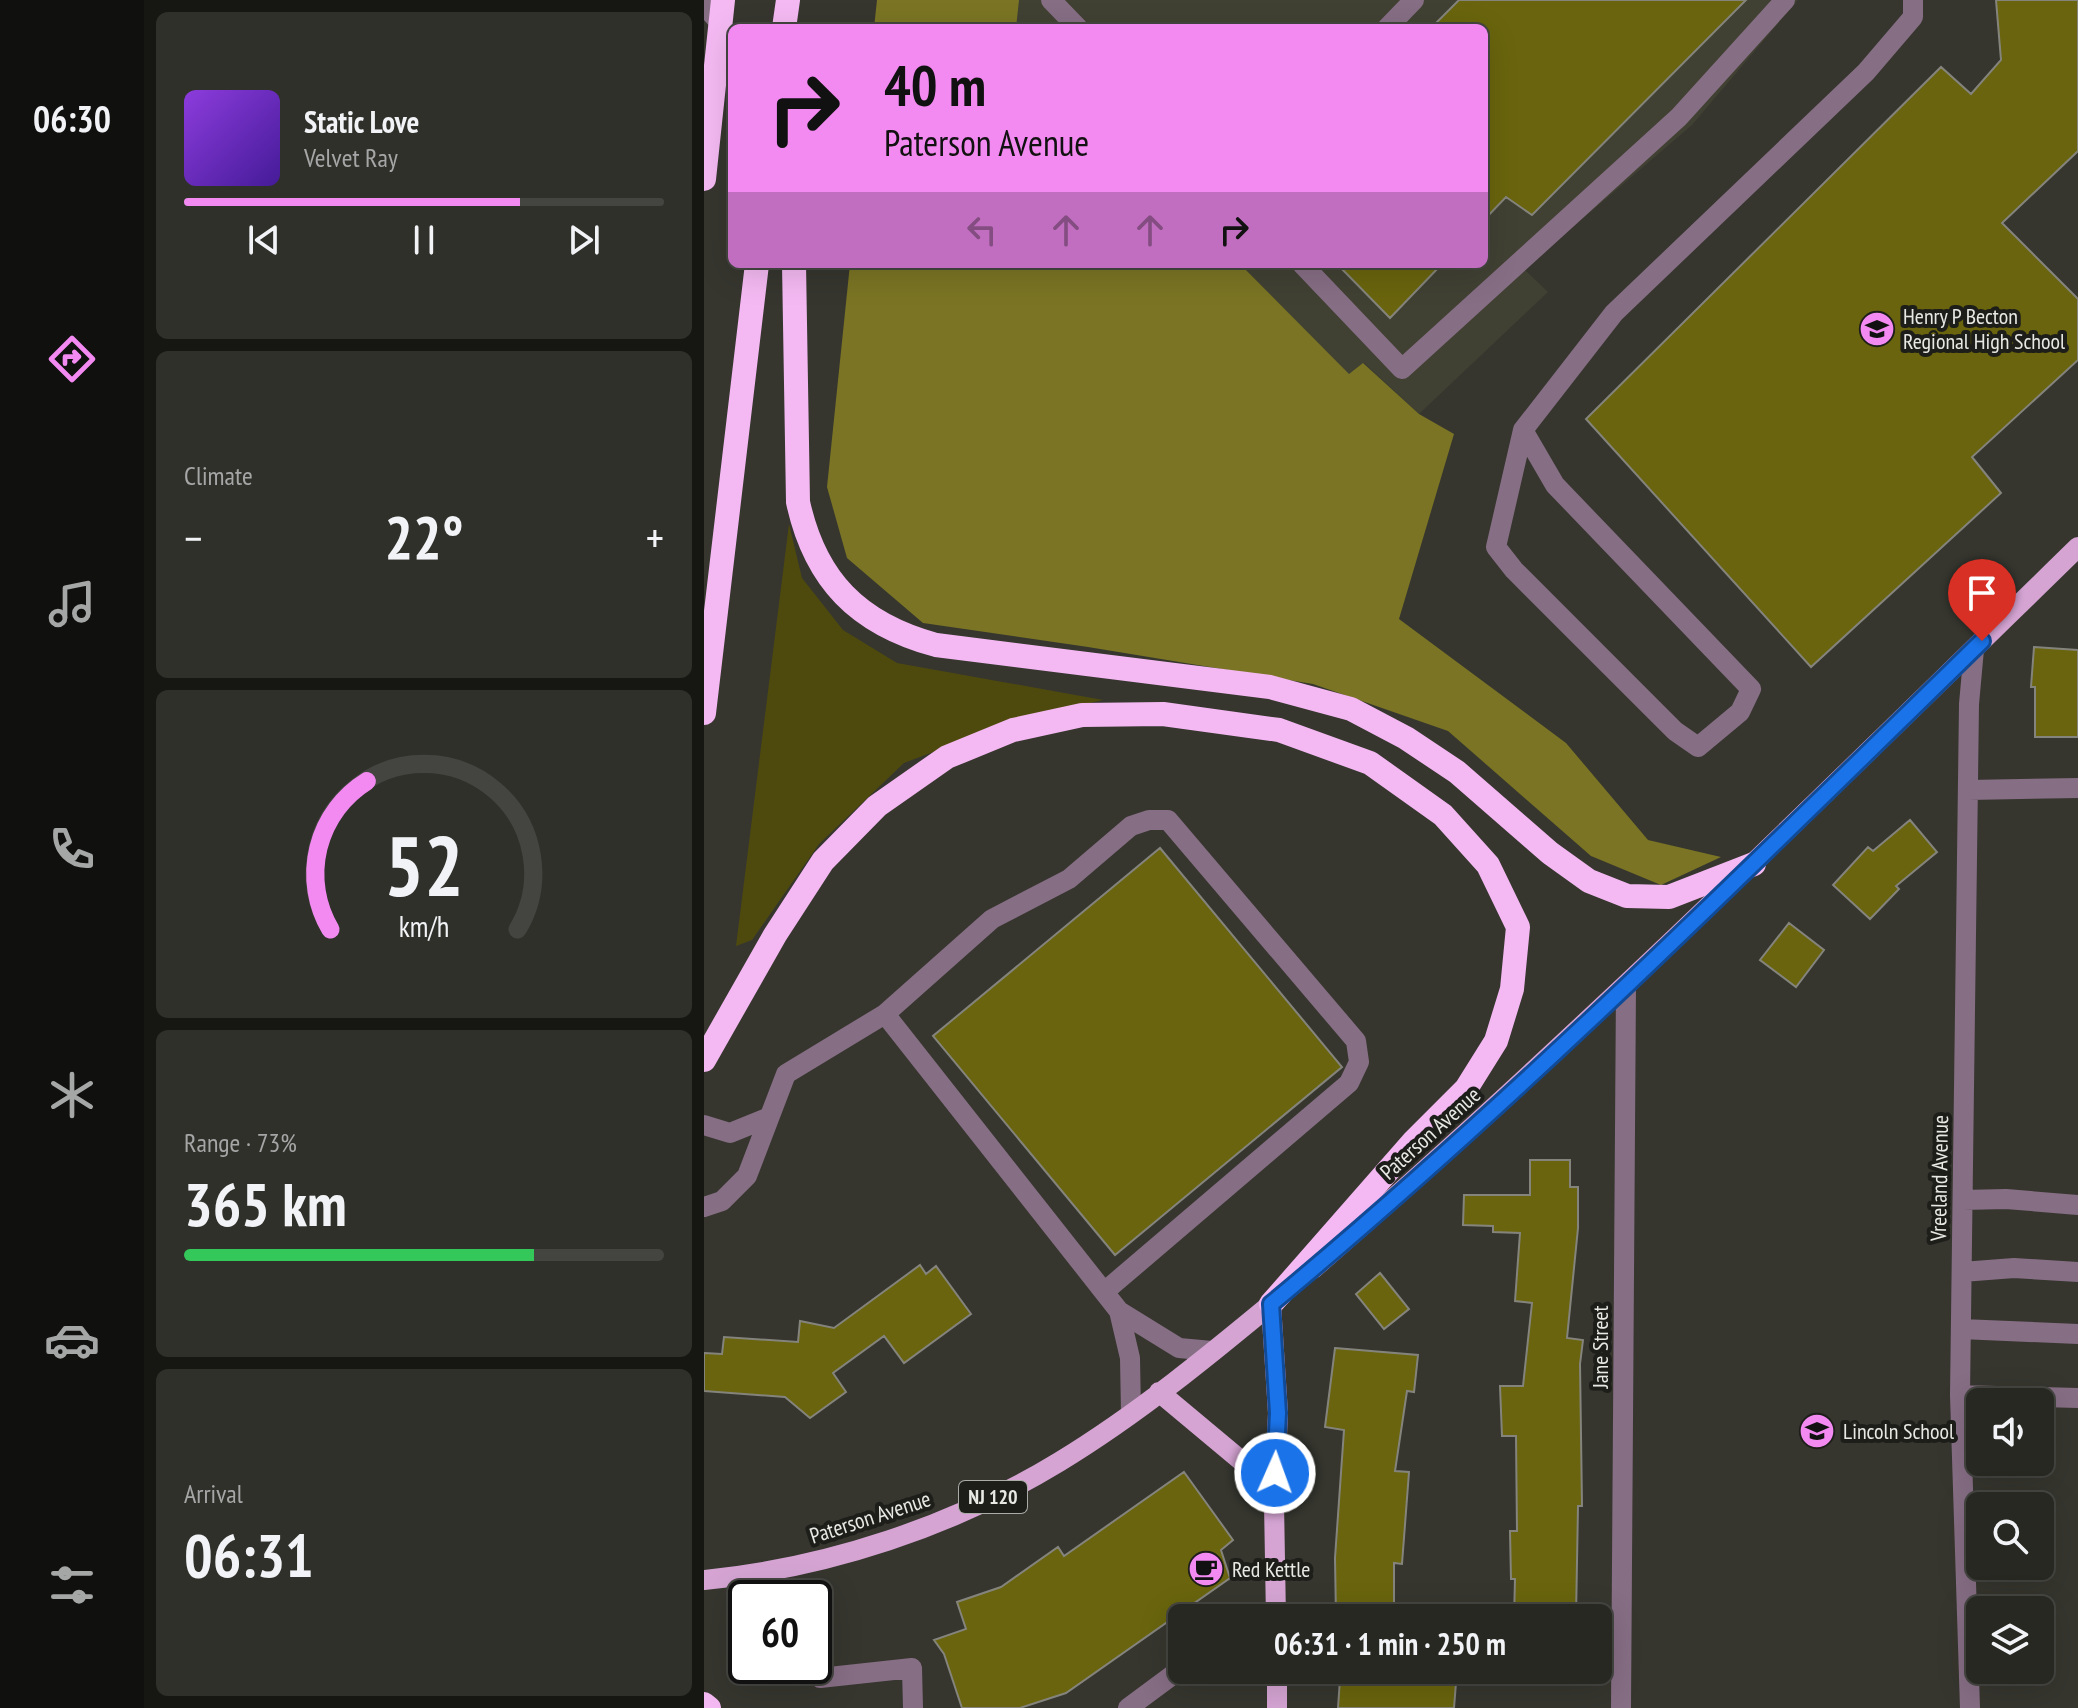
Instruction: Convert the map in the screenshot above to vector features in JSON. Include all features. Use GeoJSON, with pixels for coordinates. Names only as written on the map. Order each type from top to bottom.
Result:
{"type":"FeatureCollection","features":[{"type":"Feature","properties":{"kind":"highway"},"geometry":{"type":"LineString","coordinates":[[787,24],[789,0]]}},
{"type":"Feature","properties":{"kind":"highway"},"geometry":{"type":"LineString","coordinates":[[704,179],[722,12]]}},
{"type":"Feature","properties":{"kind":"highway"},"geometry":{"type":"LineString","coordinates":[[704,713],[757,268]]}},
{"type":"Feature","properties":{"kind":"highway"},"geometry":{"type":"LineString","coordinates":[[794,268],[798,502],[804,529],[828,578],[846,599],[866,615],[911,638],[936,645],[1270,687],[1351,709],[1406,738],[1457,772],[1550,853],[1589,881],[1627,896],[1669,897],[1754,864]]}},
{"type":"Feature","properties":{"kind":"highway"},"geometry":{"type":"LineString","coordinates":[[704,1060],[775,935],[823,861],[877,806],[947,757],[1013,730],[1082,715],[1163,714],[1279,730],[1370,763],[1443,815],[1488,865],[1518,927],[1512,989],[1496,1041],[1466,1089],[1414,1141],[1271,1304]]}},
{"type":"Feature","properties":{"kind":"highway"},"geometry":{"type":"LineString","coordinates":[[704,1704],[709,1708]]}},
{"type":"Feature","properties":{"kind":"main road","name":"Paterson Avenue"},"geometry":{"type":"LineString","coordinates":[[704,1580],[810,1562],[930,1524],[981,1503],[1058,1463],[1159,1392],[1271,1304],[1424,1172],[1754,864],[2078,547]]}},
{"type":"Feature","properties":{"kind":"main road"},"geometry":{"type":"LineString","coordinates":[[1271,1304],[1278,1413],[1274,1503],[1275,1604]]}},
{"type":"Feature","properties":{"kind":"main road"},"geometry":{"type":"LineString","coordinates":[[1159,1392],[1244,1463],[1274,1503]]}},
{"type":"Feature","properties":{"kind":"main road"},"geometry":{"type":"LineString","coordinates":[[1277,1684],[1277,1708]]}},
{"type":"Feature","properties":{"kind":"street"},"geometry":{"type":"LineString","coordinates":[[1051,0],[1074,24]]}},
{"type":"Feature","properties":{"kind":"street"},"geometry":{"type":"LineString","coordinates":[[1391,24],[1414,0]]}},
{"type":"Feature","properties":{"kind":"street"},"geometry":{"type":"LineString","coordinates":[[1306,268],[1402,369],[1679,117],[1785,0]]}},
{"type":"Feature","properties":{"kind":"street"},"geometry":{"type":"LineString","coordinates":[[1523,430],[1555,485],[1751,689],[1740,712],[1698,747],[1664,721],[1514,570],[1496,547],[1523,430],[1614,313],[1866,72],[1913,17],[1913,0]]}},
{"type":"Feature","properties":{"kind":"street"},"geometry":{"type":"LineString","coordinates":[[704,5],[722,12]]}},
{"type":"Feature","properties":{"kind":"street","name":"Vreeland Avenue"},"geometry":{"type":"LineString","coordinates":[[1970,1708],[1960,1395],[1969,704],[1974,649]]}},
{"type":"Feature","properties":{"kind":"street"},"geometry":{"type":"LineString","coordinates":[[1968,790],[2078,788]]}},
{"type":"Feature","properties":{"kind":"street"},"geometry":{"type":"LineString","coordinates":[[704,1207],[722,1201],[747,1176],[786,1074],[885,1014],[992,919],[1069,879],[1131,826],[1149,820],[1168,820],[1356,1041],[1359,1062],[1349,1083],[1104,1292]]}},
{"type":"Feature","properties":{"kind":"street","name":"Jane Street"},"geometry":{"type":"LineString","coordinates":[[1621,1708],[1626,986]]}},
{"type":"Feature","properties":{"kind":"street"},"geometry":{"type":"LineString","coordinates":[[885,1014],[1119,1311],[1179,1348],[1212,1351]]}},
{"type":"Feature","properties":{"kind":"street"},"geometry":{"type":"LineString","coordinates":[[704,1125],[730,1133],[767,1118]]}},
{"type":"Feature","properties":{"kind":"street"},"geometry":{"type":"LineString","coordinates":[[1963,1200],[2006,1199],[2078,1205]]}},
{"type":"Feature","properties":{"kind":"street"},"geometry":{"type":"LineString","coordinates":[[1962,1272],[2014,1268],[2078,1272]]}},
{"type":"Feature","properties":{"kind":"street"},"geometry":{"type":"LineString","coordinates":[[1119,1311],[1130,1358],[1131,1413]]}},
{"type":"Feature","properties":{"kind":"street"},"geometry":{"type":"LineString","coordinates":[[1961,1329],[2078,1334]]}},
{"type":"Feature","properties":{"kind":"street"},"geometry":{"type":"LineString","coordinates":[[1960,1395],[2078,1398]]}},
{"type":"Feature","properties":{"kind":"street"},"geometry":{"type":"LineString","coordinates":[[832,1677],[912,1668],[913,1708]]}},
{"type":"Feature","properties":{"kind":"street"},"geometry":{"type":"LineString","coordinates":[[1128,1708],[1168,1678]]}},
{"type":"Feature","properties":{"kind":"shaded area"},"geometry":{"type":"Polygon","coordinates":[[[877,0],[1019,0],[1016,24],[874,24],[877,0]]]}},
{"type":"Feature","properties":{"kind":"shaded area"},"geometry":{"type":"Polygon","coordinates":[[[1009,0],[1798,0],[1692,125],[1524,269],[1548,292],[1419,414],[1364,363],[1349,375],[1244,268],[1488,268],[1488,24],[1012,24],[1009,0]]]}},
{"type":"Feature","properties":{"kind":"shaded area"},"geometry":{"type":"Polygon","coordinates":[[[850,268],[1244,268],[1349,374],[1363,363],[1419,414],[1454,434],[1399,619],[1566,743],[1648,840],[1721,857],[1661,885],[1591,856],[1448,731],[1313,684],[923,623],[847,558],[827,487],[850,268]]]}},
{"type":"Feature","properties":{"kind":"shaded area"},"geometry":{"type":"Polygon","coordinates":[[[789,524],[802,578],[843,630],[897,663],[1103,700],[1018,720],[904,763],[819,844],[752,940],[736,946],[789,524]]]}},
{"type":"Feature","properties":{"kind":"building"},"geometry":{"type":"Polygon","coordinates":[[[1459,0],[1746,0],[1532,215],[1506,197],[1488,216],[1488,24],[1435,24],[1459,0]]]}},
{"type":"Feature","properties":{"kind":"building","name":"Henry P Becton Regional High School"},"geometry":{"type":"Polygon","coordinates":[[[1996,0],[2078,0],[2078,151],[2002,223],[2078,299],[2078,360],[1972,457],[2001,493],[1811,667],[1586,419],[1941,67],[1971,94],[2001,60],[1996,0]]]}},
{"type":"Feature","properties":{"kind":"building"},"geometry":{"type":"Polygon","coordinates":[[[1341,268],[1438,268],[1390,318],[1341,268]]]}},
{"type":"Feature","properties":{"kind":"building"},"geometry":{"type":"Polygon","coordinates":[[[2034,647],[2078,650],[2078,737],[2035,737],[2035,687],[2031,687],[2034,647]]]}},
{"type":"Feature","properties":{"kind":"building"},"geometry":{"type":"Polygon","coordinates":[[[1910,820],[1937,852],[1896,886],[1899,889],[1870,919],[1833,885],[1868,847],[1873,851],[1910,820]]]}},
{"type":"Feature","properties":{"kind":"building"},"geometry":{"type":"Polygon","coordinates":[[[1160,848],[1342,1067],[1115,1255],[933,1036],[1160,848]]]}},
{"type":"Feature","properties":{"kind":"building"},"geometry":{"type":"Polygon","coordinates":[[[1789,923],[1824,950],[1796,987],[1760,960],[1789,923]]]}},
{"type":"Feature","properties":{"kind":"building"},"geometry":{"type":"Polygon","coordinates":[[[1530,1160],[1570,1160],[1570,1187],[1578,1187],[1578,1228],[1567,1338],[1583,1340],[1580,1364],[1582,1506],[1578,1506],[1576,1604],[1514,1604],[1510,1531],[1517,1531],[1516,1436],[1502,1436],[1500,1386],[1523,1386],[1532,1303],[1515,1301],[1520,1233],[1493,1232],[1493,1226],[1463,1225],[1464,1195],[1530,1195],[1530,1160]]]}},
{"type":"Feature","properties":{"kind":"building"},"geometry":{"type":"Polygon","coordinates":[[[920,1265],[926,1274],[936,1266],[971,1314],[904,1363],[884,1336],[833,1373],[846,1392],[810,1418],[785,1397],[704,1391],[704,1353],[722,1354],[724,1337],[798,1342],[800,1321],[834,1328],[920,1265]]]}},
{"type":"Feature","properties":{"kind":"building"},"geometry":{"type":"Polygon","coordinates":[[[1380,1273],[1409,1309],[1384,1329],[1356,1294],[1380,1273]]]}},
{"type":"Feature","properties":{"kind":"building"},"geometry":{"type":"Polygon","coordinates":[[[1335,1348],[1418,1355],[1414,1392],[1407,1391],[1395,1471],[1409,1472],[1402,1564],[1394,1563],[1394,1604],[1336,1604],[1335,1558],[1344,1430],[1325,1427],[1335,1348]]]}},
{"type":"Feature","properties":{"kind":"building"},"geometry":{"type":"Polygon","coordinates":[[[1184,1472],[1233,1540],[1221,1550],[1230,1578],[1193,1604],[1168,1604],[1168,1621],[1066,1693],[1020,1708],[962,1708],[944,1654],[934,1640],[966,1629],[957,1602],[1001,1587],[1058,1547],[1064,1556],[1184,1472]]]}},
{"type":"Feature","properties":{"kind":"building"},"geometry":{"type":"Polygon","coordinates":[[[1340,1684],[1456,1684],[1454,1708],[1338,1708],[1340,1684]]]}},
{"type":"Feature","properties":{"kind":"place","name":"Henry P Becton Regional High School"},"geometry":{"type":"Point","coordinates":[1877,329]}},
{"type":"Feature","properties":{"kind":"place","name":"Lincoln School"},"geometry":{"type":"Point","coordinates":[1817,1431]}},
{"type":"Feature","properties":{"kind":"place","name":"Red Kettle"},"geometry":{"type":"Point","coordinates":[1206,1569]}},
{"type":"Feature","properties":{"kind":"route"},"geometry":{"type":"LineString","coordinates":[[1275,1473],[1278,1413],[1271,1304],[1424,1172],[1626,986],[1982,641]]}}]}
